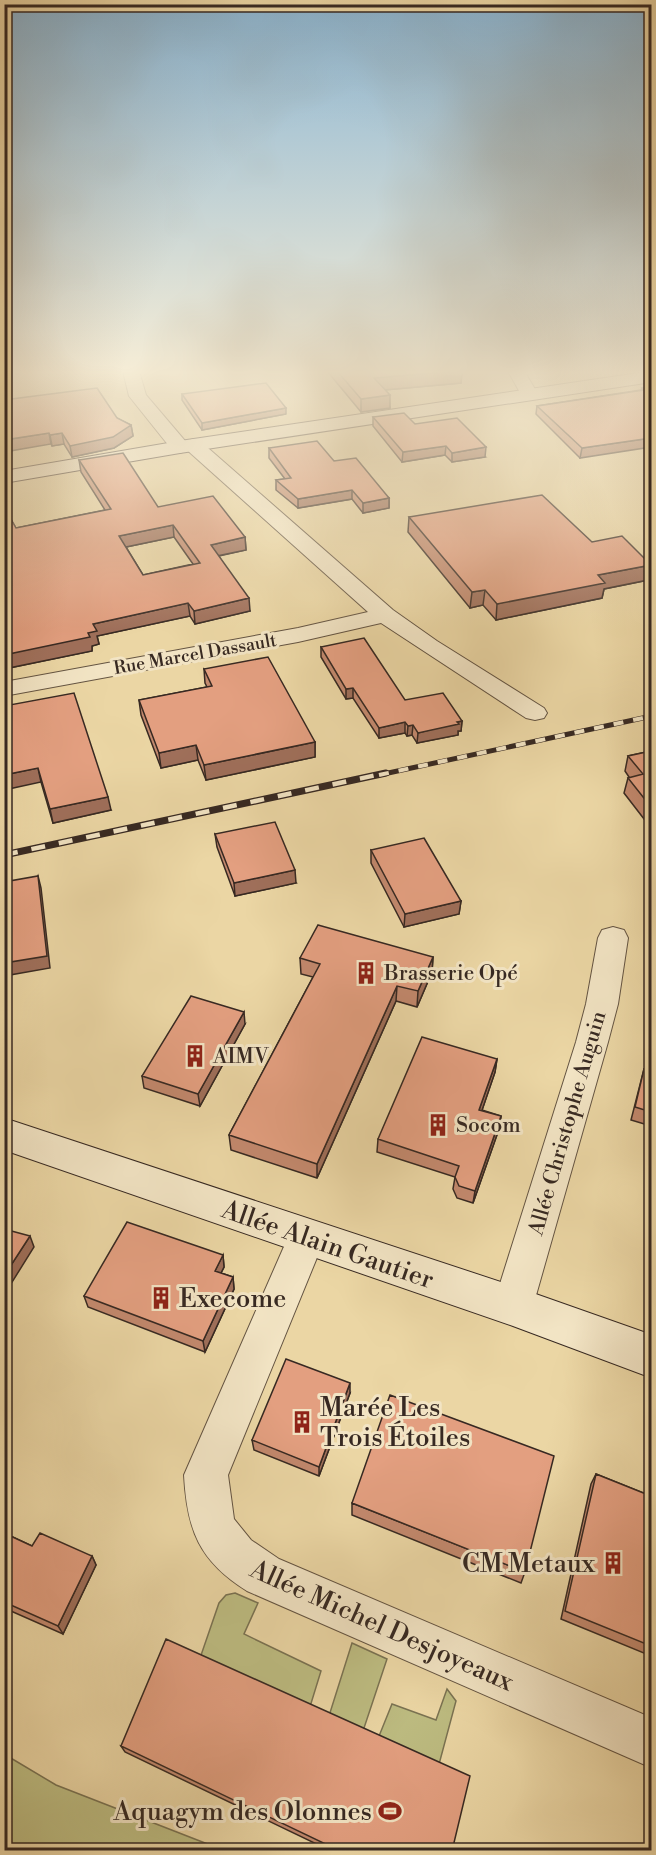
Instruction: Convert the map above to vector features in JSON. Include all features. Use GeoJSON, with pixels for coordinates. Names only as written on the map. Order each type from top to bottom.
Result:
{"type":"FeatureCollection","features":[{"type":"Feature","properties":{"kind":"street"},"geometry":{"type":"LineString","coordinates":[[4,477],[118,458]]}},
{"type":"Feature","properties":{"kind":"street"},"geometry":{"type":"LineString","coordinates":[[200,458],[385,615],[429,646],[535,713]]}},
{"type":"Feature","properties":{"kind":"street","name":"Rue Marcel Dassault"},"geometry":{"type":"LineString","coordinates":[[4,689],[298,635],[385,615]]}},
{"type":"Feature","properties":{"kind":"street","name":"Allée Christophe Auguin"},"geometry":{"type":"LineString","coordinates":[[513,1306],[592,1042],[602,1004],[613,938]]}},
{"type":"Feature","properties":{"kind":"street","name":"Allée Alain Gautier"},"geometry":{"type":"LineString","coordinates":[[4,1134],[306,1238],[513,1306],[651,1357]]}},
{"type":"Feature","properties":{"kind":"street","name":"Allée Michel Desjoyeaux"},"geometry":{"type":"LineString","coordinates":[[306,1238],[206,1475],[207,1503],[221,1542],[241,1562],[263,1575],[651,1743]]}},
{"type":"Feature","properties":{"kind":"shaded area"},"geometry":{"type":"Polygon","coordinates":[[[235,1593],[258,1603],[244,1634],[321,1671],[309,1710],[199,1661],[219,1603],[226,1595],[235,1593]]]}},
{"type":"Feature","properties":{"kind":"shaded area"},"geometry":{"type":"Polygon","coordinates":[[[352,1643],[387,1659],[362,1734],[328,1719],[352,1643]]]}},
{"type":"Feature","properties":{"kind":"shaded area"},"geometry":{"type":"Polygon","coordinates":[[[447,1689],[456,1701],[438,1768],[377,1741],[392,1704],[436,1720],[447,1689]]]}},
{"type":"Feature","properties":{"kind":"shaded area"},"geometry":{"type":"Polygon","coordinates":[[[4,1754],[56,1785],[223,1850],[5,1850],[4,1754]]]}},
{"type":"Feature","properties":{"kind":"building"},"geometry":{"type":"Polygon","coordinates":[[[126,458],[158,507],[213,496],[245,537],[211,545],[249,598],[194,611],[188,603],[93,624],[97,631],[88,633],[90,637],[4,655],[4,507],[16,528],[111,509],[79,460],[126,458]],[[173,525],[119,536],[143,575],[200,563],[173,525]]]}},
{"type":"Feature","properties":{"kind":"building"},"geometry":{"type":"Polygon","coordinates":[[[276,458],[331,458],[334,461],[356,458],[389,498],[363,503],[352,490],[298,499],[276,480],[291,478],[276,458]]]}},
{"type":"Feature","properties":{"kind":"building"},"geometry":{"type":"Polygon","coordinates":[[[542,495],[592,542],[622,536],[651,565],[598,575],[605,583],[497,604],[485,590],[472,592],[409,517],[542,495]]]}},
{"type":"Feature","properties":{"kind":"building"},"geometry":{"type":"Polygon","coordinates":[[[364,638],[405,700],[443,693],[462,721],[457,722],[459,724],[418,733],[413,725],[408,726],[405,722],[379,728],[353,688],[346,689],[321,647],[364,638]]]}},
{"type":"Feature","properties":{"kind":"building"},"geometry":{"type":"Polygon","coordinates":[[[268,657],[315,742],[204,765],[196,745],[159,753],[139,700],[212,686],[204,669],[268,657]]]}},
{"type":"Feature","properties":{"kind":"building"},"geometry":{"type":"Polygon","coordinates":[[[74,693],[108,797],[50,809],[38,768],[4,775],[4,706],[74,693]]]}},
{"type":"Feature","properties":{"kind":"building"},"geometry":{"type":"Polygon","coordinates":[[[651,751],[651,807],[628,778],[643,774],[628,756],[651,751]]]}},
{"type":"Feature","properties":{"kind":"building"},"geometry":{"type":"Polygon","coordinates":[[[275,822],[295,870],[234,883],[215,834],[275,822]]]}},
{"type":"Feature","properties":{"kind":"building"},"geometry":{"type":"Polygon","coordinates":[[[424,838],[461,901],[405,914],[371,850],[424,838]]]}},
{"type":"Feature","properties":{"kind":"building"},"geometry":{"type":"Polygon","coordinates":[[[38,876],[47,956],[4,963],[4,882],[38,876]]]}},
{"type":"Feature","properties":{"kind":"building"},"geometry":{"type":"Polygon","coordinates":[[[318,925],[433,957],[418,991],[397,986],[317,1164],[229,1135],[320,964],[300,958],[318,925]]]}},
{"type":"Feature","properties":{"kind":"building","name":"AIMV"},"geometry":{"type":"Polygon","coordinates":[[[191,996],[244,1012],[198,1094],[142,1076],[191,996]]]}},
{"type":"Feature","properties":{"kind":"building","name":"Socom"},"geometry":{"type":"Polygon","coordinates":[[[422,1037],[497,1059],[479,1110],[501,1116],[475,1191],[459,1186],[455,1177],[459,1166],[378,1139],[422,1037]]]}},
{"type":"Feature","properties":{"kind":"building"},"geometry":{"type":"Polygon","coordinates":[[[644,1069],[651,1071],[651,1112],[635,1107],[644,1069]]]}},
{"type":"Feature","properties":{"kind":"building","name":"Execome"},"geometry":{"type":"Polygon","coordinates":[[[127,1222],[223,1255],[215,1271],[233,1277],[203,1341],[84,1296],[127,1222]]]}},
{"type":"Feature","properties":{"kind":"building"},"geometry":{"type":"Polygon","coordinates":[[[4,1229],[30,1236],[4,1276],[4,1229]]]}},
{"type":"Feature","properties":{"kind":"building","name":"Marée Les Trois Étoiles"},"geometry":{"type":"Polygon","coordinates":[[[286,1359],[350,1383],[319,1467],[252,1440],[286,1359]]]}},
{"type":"Feature","properties":{"kind":"building"},"geometry":{"type":"Polygon","coordinates":[[[390,1395],[554,1456],[525,1572],[352,1503],[390,1395]]]}},
{"type":"Feature","properties":{"kind":"building","name":"CM Metaux"},"geometry":{"type":"Polygon","coordinates":[[[596,1474],[651,1496],[651,1646],[565,1611],[596,1474]]]}},
{"type":"Feature","properties":{"kind":"building"},"geometry":{"type":"Polygon","coordinates":[[[4,1533],[32,1546],[40,1533],[92,1556],[58,1626],[4,1602],[4,1533]]]}},
{"type":"Feature","properties":{"kind":"building"},"geometry":{"type":"Polygon","coordinates":[[[166,1639],[470,1776],[452,1851],[340,1851],[121,1746],[166,1639]]]}},
{"type":"Feature","properties":{"kind":"railway"},"geometry":{"type":"LineString","coordinates":[[379,775],[652,716]]}},
{"type":"Feature","properties":{"kind":"railway"},"geometry":{"type":"LineString","coordinates":[[4,855],[386,773]]}},
{"type":"Feature","properties":{"kind":"place","name":"Brasserie Opé"},"geometry":{"type":"Point","coordinates":[366,973]}},
{"type":"Feature","properties":{"kind":"place","name":"AIMV"},"geometry":{"type":"Point","coordinates":[195,1056]}},
{"type":"Feature","properties":{"kind":"place","name":"Socom"},"geometry":{"type":"Point","coordinates":[438,1125]}},
{"type":"Feature","properties":{"kind":"place","name":"Execome"},"geometry":{"type":"Point","coordinates":[161,1298]}},
{"type":"Feature","properties":{"kind":"place","name":"Marée Les Trois Étoiles"},"geometry":{"type":"Point","coordinates":[302,1422]}},
{"type":"Feature","properties":{"kind":"place","name":"CM Metaux"},"geometry":{"type":"Point","coordinates":[613,1563]}},
{"type":"Feature","properties":{"kind":"place","name":"Aquagym des Olonnes"},"geometry":{"type":"Point","coordinates":[390,1811]}}]}
